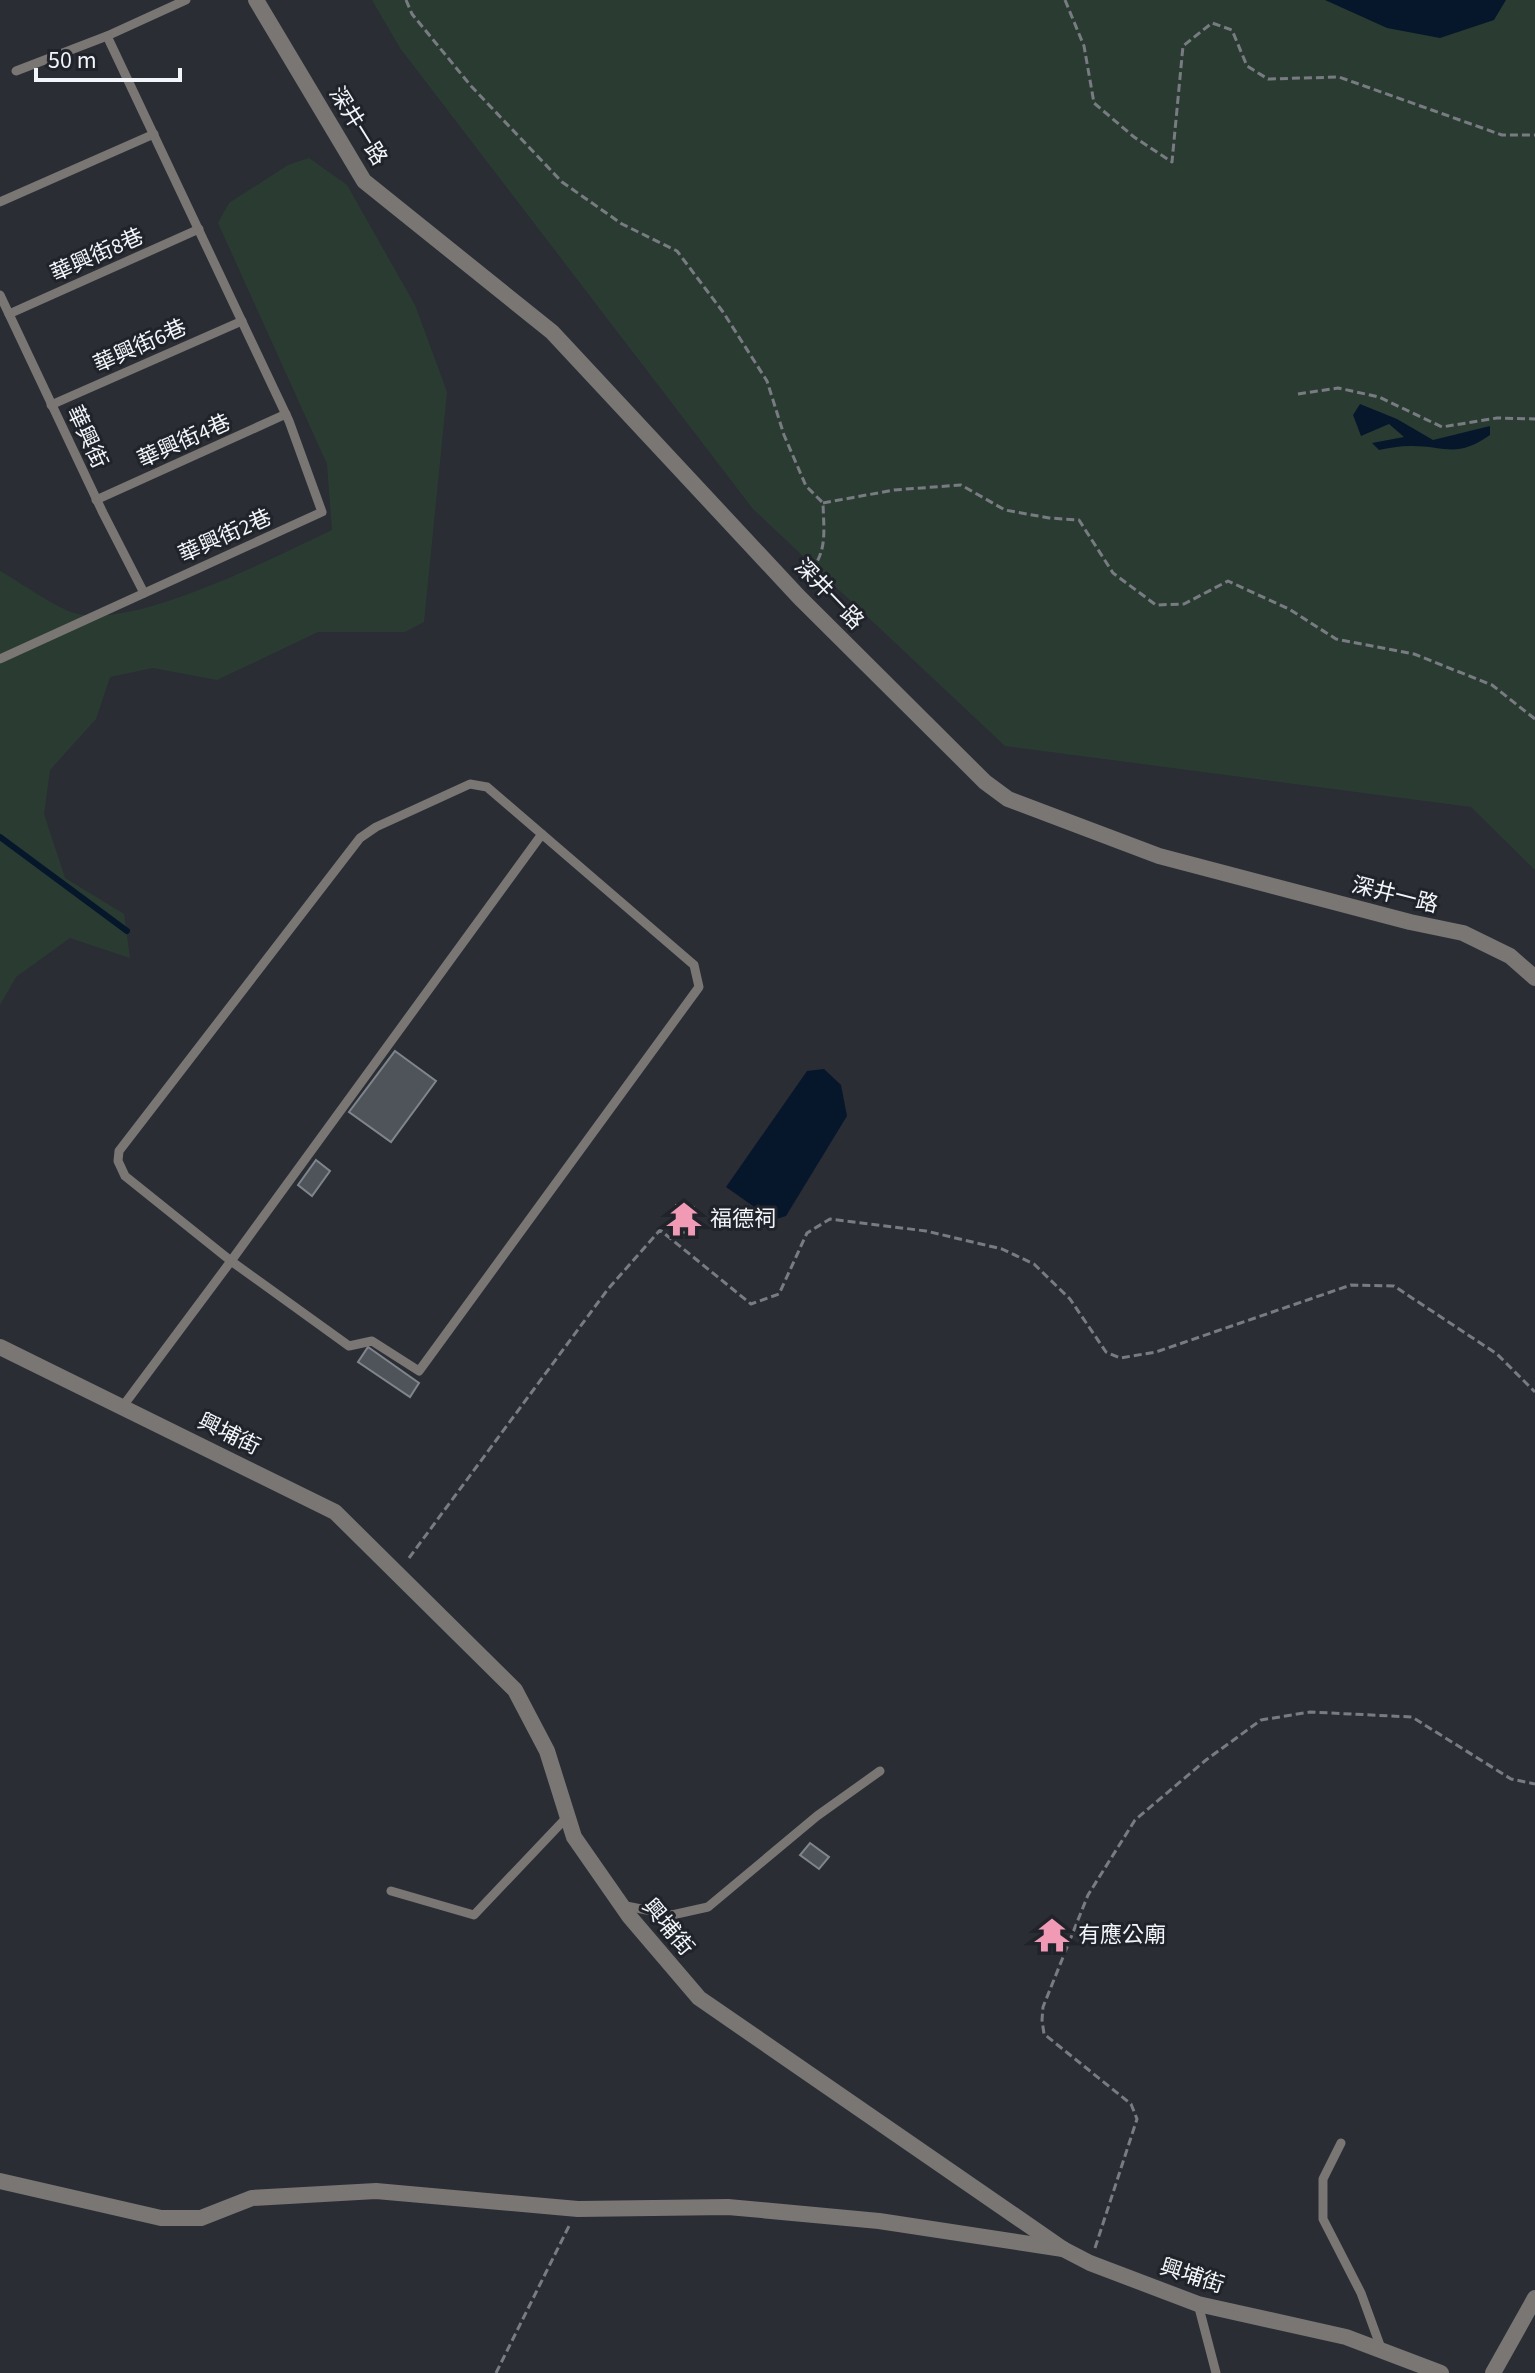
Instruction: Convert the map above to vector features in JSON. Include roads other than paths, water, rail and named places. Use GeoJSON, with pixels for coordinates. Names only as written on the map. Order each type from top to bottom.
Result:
{"type":"FeatureCollection","features":[{"type":"Feature","properties":{"kind":"street","name":"深井一路"},"geometry":{"type":"LineString","coordinates":[[256,0],[364,181],[552,332],[794,592],[985,782],[1008,799],[1159,856],[1463,933],[1510,956],[1535,978]]}},
{"type":"Feature","properties":{"kind":"street","name":"興埔街"},"geometry":{"type":"LineString","coordinates":[[0,1347],[335,1512],[515,1690],[547,1751],[574,1837],[621,1905],[699,1998],[1063,2249],[1090,2263],[1198,2304],[1346,2337],[1441,2373]]}},
{"type":"Feature","properties":{"kind":"street"},"geometry":{"type":"LineString","coordinates":[[0,2181],[161,2218],[201,2218],[252,2198],[376,2191],[578,2209],[728,2207],[879,2221],[1063,2249]]}},
{"type":"Feature","properties":{"kind":"street"},"geometry":{"type":"LineString","coordinates":[[1493,2373],[1535,2298]]}},
{"type":"Feature","properties":{"kind":"lane"},"geometry":{"type":"LineString","coordinates":[[16,71],[107,36],[186,0]]}},
{"type":"Feature","properties":{"kind":"lane"},"geometry":{"type":"LineString","coordinates":[[107,36],[286,414]]}},
{"type":"Feature","properties":{"kind":"lane"},"geometry":{"type":"LineString","coordinates":[[0,202],[154,134]]}},
{"type":"Feature","properties":{"kind":"lane","name":"華興街8巷"},"geometry":{"type":"LineString","coordinates":[[9,314],[199,229]]}},
{"type":"Feature","properties":{"kind":"lane","name":"華興街"},"geometry":{"type":"LineString","coordinates":[[0,295],[96,500],[144,593]]}},
{"type":"Feature","properties":{"kind":"lane","name":"華興街6巷"},"geometry":{"type":"LineString","coordinates":[[51,405],[242,321]]}},
{"type":"Feature","properties":{"kind":"lane","name":"華興街4巷"},"geometry":{"type":"LineString","coordinates":[[96,500],[286,414]]}},
{"type":"Feature","properties":{"kind":"lane","name":"華興街2巷"},"geometry":{"type":"LineString","coordinates":[[0,659],[322,512],[286,414]]}},
{"type":"Feature","properties":{"kind":"lane"},"geometry":{"type":"LineString","coordinates":[[470,784],[487,787],[694,965],[699,987],[419,1371],[372,1341],[349,1346],[231,1261],[125,1176],[118,1161],[119,1151],[360,838],[376,827],[470,784]]}},
{"type":"Feature","properties":{"kind":"lane"},"geometry":{"type":"LineString","coordinates":[[123,1406],[542,834]]}},
{"type":"Feature","properties":{"kind":"lane"},"geometry":{"type":"LineString","coordinates":[[621,1905],[672,1915],[708,1907],[817,1816],[880,1771]]}},
{"type":"Feature","properties":{"kind":"lane"},"geometry":{"type":"LineString","coordinates":[[391,1891],[474,1915],[568,1816]]}},
{"type":"Feature","properties":{"kind":"lane"},"geometry":{"type":"LineString","coordinates":[[1341,2143],[1323,2179],[1323,2219],[1361,2293],[1381,2348]]}},
{"type":"Feature","properties":{"kind":"lane"},"geometry":{"type":"LineString","coordinates":[[1198,2304],[1216,2373]]}},
{"type":"Feature","properties":{"kind":"water"},"geometry":{"type":"Polygon","coordinates":[[[1325,0],[1506,0],[1494,20],[1440,38],[1387,28],[1325,0]]]}},
{"type":"Feature","properties":{"kind":"water"},"geometry":{"type":"Polygon","coordinates":[[[1360,404],[1397,419],[1433,440],[1490,426],[1490,435],[1459,449],[1411,446],[1379,450],[1372,443],[1404,437],[1389,424],[1361,436],[1353,415],[1360,404]]]}},
{"type":"Feature","properties":{"kind":"water"},"geometry":{"type":"Polygon","coordinates":[[[824,1069],[841,1085],[847,1116],[786,1216],[773,1220],[726,1187],[807,1071],[824,1069]]]}},
{"type":"Feature","properties":{"kind":"waterway"},"geometry":{"type":"LineString","coordinates":[[0,837],[127,931]]}},
{"type":"Feature","properties":{"kind":"place","name":"福德祠"},"geometry":{"type":"Point","coordinates":[684,1219]}},
{"type":"Feature","properties":{"kind":"place","name":"有應公廟"},"geometry":{"type":"Point","coordinates":[1052,1935]}}]}
